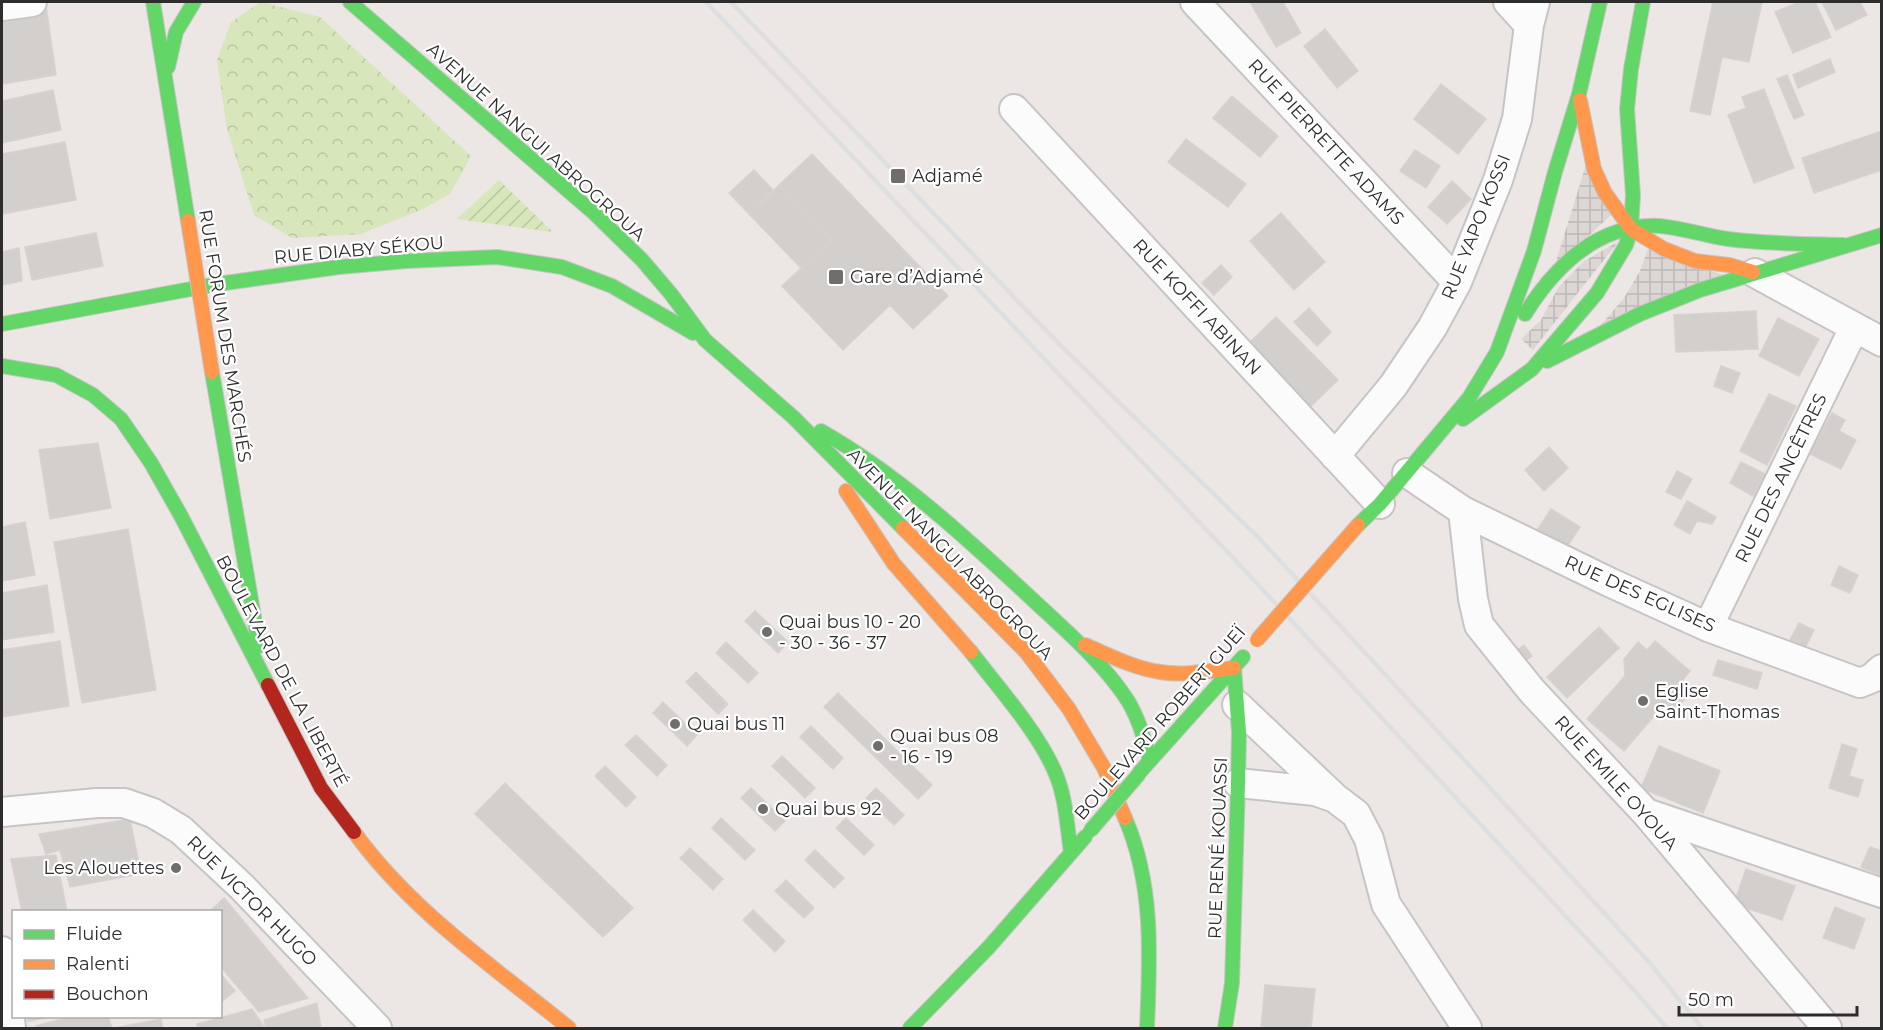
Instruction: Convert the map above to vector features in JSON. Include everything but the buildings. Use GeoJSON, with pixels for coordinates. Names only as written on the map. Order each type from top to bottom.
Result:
{"type":"FeatureCollection","features":[{"type":"Feature","properties":{"kind":"main road","name":"RUE FORUM DES MARCHÉS"},"geometry":{"type":"LineString","coordinates":[[153,2],[212,372],[264,677]]}},
{"type":"Feature","properties":{"kind":"main road"},"geometry":{"type":"LineString","coordinates":[[165,80],[176,32],[194,2]]}},
{"type":"Feature","properties":{"kind":"main road","name":"AVENUE NANGUI ABROGROUA"},"geometry":{"type":"LineString","coordinates":[[350,2],[594,213],[642,260],[672,294],[705,340],[793,417],[1026,652],[1069,709],[1104,768],[1133,836],[1144,882],[1149,949],[1147,1029]]}},
{"type":"Feature","properties":{"kind":"main road","name":"BOULEVARD ROBERT GUEÏ"},"geometry":{"type":"LineString","coordinates":[[910,1029],[989,947],[1037,889],[1358,525],[1380,504],[1469,398],[1497,352],[1534,251],[1579,94],[1600,2]]}},
{"type":"Feature","properties":{"kind":"main road","name":"BOULEVARD ROBERT GUEÏ"},"geometry":{"type":"LineString","coordinates":[[1435,440],[1532,369],[1597,293],[1622,253],[1631,229],[1633,195],[1627,109],[1631,69],[1643,2]]}},
{"type":"Feature","properties":{"kind":"main road","name":"BOULEVARD ROBERT GUEÏ"},"geometry":{"type":"LineString","coordinates":[[1579,94],[1594,169],[1605,193],[1631,229]]}},
{"type":"Feature","properties":{"kind":"main road"},"geometry":{"type":"LineString","coordinates":[[1628,138],[1639,172],[1644,180]]}},
{"type":"Feature","properties":{"kind":"main road"},"geometry":{"type":"LineString","coordinates":[[1673,216],[1686,230]]}},
{"type":"Feature","properties":{"kind":"main road"},"geometry":{"type":"LineString","coordinates":[[1497,352],[1549,279],[1579,250],[1610,233],[1656,226],[1711,236],[1777,243],[1843,245]]}},
{"type":"Feature","properties":{"kind":"main road"},"geometry":{"type":"LineString","coordinates":[[1631,229],[1664,249],[1695,261],[1729,265],[1755,273]]}},
{"type":"Feature","properties":{"kind":"main road"},"geometry":{"type":"LineString","coordinates":[[1532,369],[1640,314],[1700,290],[1881,235]]}},
{"type":"Feature","properties":{"kind":"main road","name":"RUE DIABY SÉKOU"},"geometry":{"type":"LineString","coordinates":[[2,324],[218,284],[339,267],[407,261],[497,258],[562,267],[612,286],[705,340]]}},
{"type":"Feature","properties":{"kind":"main road","name":"BOULEVARD DE LA LIBERTÉ"},"geometry":{"type":"LineString","coordinates":[[2,366],[56,375],[93,395],[121,419],[151,463],[181,516],[321,788],[374,860],[432,918],[569,1028]]}},
{"type":"Feature","properties":{"kind":"main road","name":"AVENUE NANGUI ABROGROUA"},"geometry":{"type":"LineString","coordinates":[[793,417],[863,456],[933,507],[1077,642]]}},
{"type":"Feature","properties":{"kind":"main road"},"geometry":{"type":"LineString","coordinates":[[819,445],[861,516],[894,564],[964,642],[1029,728],[1055,772],[1063,799],[1071,853]]}},
{"type":"Feature","properties":{"kind":"main road"},"geometry":{"type":"LineString","coordinates":[[1077,642],[1131,665],[1160,672],[1234,668]]}},
{"type":"Feature","properties":{"kind":"main road"},"geometry":{"type":"LineString","coordinates":[[1077,642],[1124,695],[1138,721],[1150,761]]}},
{"type":"Feature","properties":{"kind":"main road","name":"RUE RENÉ KOUASSI"},"geometry":{"type":"LineString","coordinates":[[1225,1029],[1232,983],[1238,783],[1239,732],[1234,668]]}},
{"type":"Feature","properties":{"kind":"street"},"geometry":{"type":"LineString","coordinates":[[2,6],[32,2]]}},
{"type":"Feature","properties":{"kind":"street","name":"RUE PIERRETTE ADAMS"},"geometry":{"type":"LineString","coordinates":[[1195,2],[1457,282]]}},
{"type":"Feature","properties":{"kind":"street"},"geometry":{"type":"LineString","coordinates":[[1508,2],[1532,13]]}},
{"type":"Feature","properties":{"kind":"street","name":"RUE YAPO KOSSI"},"geometry":{"type":"LineString","coordinates":[[1335,456],[1393,386],[1432,328],[1457,282],[1498,180],[1517,119],[1532,13]]}},
{"type":"Feature","properties":{"kind":"street","name":"RUE KOFFI ABINAN"},"geometry":{"type":"LineString","coordinates":[[1014,109],[1380,504]]}},
{"type":"Feature","properties":{"kind":"street"},"geometry":{"type":"LineString","coordinates":[[1755,273],[1881,342]]}},
{"type":"Feature","properties":{"kind":"street","name":"RUE DES ANCÊTRES"},"geometry":{"type":"LineString","coordinates":[[1708,627],[1854,328]]}},
{"type":"Feature","properties":{"kind":"street","name":"RUE DES EGLISES"},"geometry":{"type":"LineString","coordinates":[[1407,472],[1463,511],[1708,627],[1860,683],[1872,678],[1881,669]]}},
{"type":"Feature","properties":{"kind":"street","name":"RUE EMILE OYOUA"},"geometry":{"type":"LineString","coordinates":[[1463,511],[1473,599],[1479,625],[1532,691],[1646,813],[1827,1029]]}},
{"type":"Feature","properties":{"kind":"street"},"geometry":{"type":"LineString","coordinates":[[1237,705],[1335,798],[1356,814],[1369,839],[1386,904],[1467,1029]]}},
{"type":"Feature","properties":{"kind":"street"},"geometry":{"type":"LineString","coordinates":[[1238,783],[1315,790],[1335,798]]}},
{"type":"Feature","properties":{"kind":"street","name":"RUE VICTOR HUGO"},"geometry":{"type":"LineString","coordinates":[[2,812],[97,803],[124,803],[153,813],[181,830],[242,887],[377,1029]]}},
{"type":"Feature","properties":{"kind":"street"},"geometry":{"type":"LineString","coordinates":[[1646,813],[1881,893]]}},
{"type":"Feature","properties":{"kind":"street"},"geometry":{"type":"LineString","coordinates":[[2,951],[11,1029]]}},
{"type":"Feature","properties":{"kind":"green space"},"geometry":{"type":"Polygon","coordinates":[[[261,2],[320,17],[471,156],[450,194],[423,209],[361,234],[292,238],[254,215],[227,129],[217,60],[231,22],[261,2]]]}},
{"type":"Feature","properties":{"kind":"green space"},"geometry":{"type":"Polygon","coordinates":[[[499,180],[553,232],[457,219],[499,180]]]}},
{"type":"Feature","properties":{"kind":"shaded area"},"geometry":{"type":"Polygon","coordinates":[[[1588,158],[1611,215],[1554,268],[1588,158]]]}},
{"type":"Feature","properties":{"kind":"shaded area"},"geometry":{"type":"Polygon","coordinates":[[[1618,242],[1533,350],[1521,339],[1541,320],[1558,288],[1584,261],[1618,242]]]}},
{"type":"Feature","properties":{"kind":"shaded area"},"geometry":{"type":"Polygon","coordinates":[[[1648,249],[1723,275],[1600,326],[1624,298],[1640,271],[1648,249]]]}},
{"type":"Feature","properties":{"kind":"railway"},"geometry":{"type":"LineString","coordinates":[[706,2],[1237,562],[1667,1028]]}},
{"type":"Feature","properties":{"kind":"railway"},"geometry":{"type":"LineString","coordinates":[[731,2],[1060,345],[1258,537],[1648,961],[1702,1028]]}},
{"type":"Feature","properties":{"kind":"traffic: fast"},"geometry":{"type":"LineString","coordinates":[[153,2],[188,221]]}},
{"type":"Feature","properties":{"kind":"traffic: fast"},"geometry":{"type":"LineString","coordinates":[[168,67],[176,32],[194,2]]}},
{"type":"Feature","properties":{"kind":"traffic: fast"},"geometry":{"type":"LineString","coordinates":[[350,2],[594,213],[642,260],[705,340],[793,417],[903,528]]}},
{"type":"Feature","properties":{"kind":"traffic: fast"},"geometry":{"type":"LineString","coordinates":[[1358,525],[1380,504],[1469,398],[1497,352],[1534,251],[1579,94],[1600,2]]}},
{"type":"Feature","properties":{"kind":"traffic: fast"},"geometry":{"type":"LineString","coordinates":[[1463,419],[1532,369],[1597,293],[1626,245],[1631,229],[1633,195],[1627,109],[1631,69],[1643,2]]}},
{"type":"Feature","properties":{"kind":"traffic: fast"},"geometry":{"type":"LineString","coordinates":[[1525,314],[1550,280],[1581,251],[1598,240],[1638,227],[1669,227],[1742,241],[1843,245]]}},
{"type":"Feature","properties":{"kind":"traffic: fast"},"geometry":{"type":"LineString","coordinates":[[1547,361],[1640,314],[1700,290],[1882,235]]}},
{"type":"Feature","properties":{"kind":"traffic: fast"},"geometry":{"type":"LineString","coordinates":[[2,324],[218,284],[339,267],[497,257],[562,267],[612,286],[693,333]]}},
{"type":"Feature","properties":{"kind":"traffic: fast"},"geometry":{"type":"LineString","coordinates":[[2,366],[56,375],[93,395],[121,419],[151,463],[181,516],[268,685]]}},
{"type":"Feature","properties":{"kind":"traffic: fast"},"geometry":{"type":"LineString","coordinates":[[212,372],[259,646]]}},
{"type":"Feature","properties":{"kind":"traffic: fast"},"geometry":{"type":"LineString","coordinates":[[821,431],[878,468],[931,508],[1083,647],[1128,701],[1141,730],[1150,761]]}},
{"type":"Feature","properties":{"kind":"traffic: fast"},"geometry":{"type":"LineString","coordinates":[[971,652],[1017,710],[1048,757],[1062,791],[1071,853]]}},
{"type":"Feature","properties":{"kind":"traffic: fast"},"geometry":{"type":"LineString","coordinates":[[1139,773],[1243,657]]}},
{"type":"Feature","properties":{"kind":"traffic: fast"},"geometry":{"type":"LineString","coordinates":[[1225,1028],[1232,983],[1238,783],[1239,732],[1234,668]]}},
{"type":"Feature","properties":{"kind":"traffic: fast"},"geometry":{"type":"LineString","coordinates":[[1090,831],[1139,774]]}},
{"type":"Feature","properties":{"kind":"traffic: fast"},"geometry":{"type":"LineString","coordinates":[[1125,818],[1141,869],[1148,921],[1147,1028]]}},
{"type":"Feature","properties":{"kind":"traffic: fast"},"geometry":{"type":"LineString","coordinates":[[910,1028],[989,947],[1085,837]]}},
{"type":"Feature","properties":{"kind":"traffic: slow"},"geometry":{"type":"LineString","coordinates":[[1580,100],[1594,169],[1605,193],[1631,229],[1664,249],[1695,261],[1729,265],[1753,272]]}},
{"type":"Feature","properties":{"kind":"traffic: slow"},"geometry":{"type":"LineString","coordinates":[[188,221],[212,372]]}},
{"type":"Feature","properties":{"kind":"traffic: slow"},"geometry":{"type":"LineString","coordinates":[[846,491],[894,564],[971,652]]}},
{"type":"Feature","properties":{"kind":"traffic: slow"},"geometry":{"type":"LineString","coordinates":[[1257,640],[1358,525]]}},
{"type":"Feature","properties":{"kind":"traffic: slow"},"geometry":{"type":"LineString","coordinates":[[903,528],[1026,652],[1069,709],[1104,768],[1125,818]]}},
{"type":"Feature","properties":{"kind":"traffic: slow"},"geometry":{"type":"LineString","coordinates":[[1085,645],[1131,664],[1160,672],[1206,672],[1234,668]]}},
{"type":"Feature","properties":{"kind":"traffic: slow"},"geometry":{"type":"LineString","coordinates":[[354,832],[377,861],[427,913],[569,1028]]}},
{"type":"Feature","properties":{"kind":"traffic: jam"},"geometry":{"type":"LineString","coordinates":[[268,685],[321,788],[354,832]]}},
{"type":"Feature","properties":{"kind":"place","name":"Adjamé"},"geometry":{"type":"Point","coordinates":[898,176]}},
{"type":"Feature","properties":{"kind":"place","name":"Gare d’Adjamé"},"geometry":{"type":"Point","coordinates":[836,277]}},
{"type":"Feature","properties":{"kind":"place","name":"Quai bus 10 - 20 - 30 - 36 - 37"},"geometry":{"type":"Point","coordinates":[767,632]}},
{"type":"Feature","properties":{"kind":"place","name":"Eglise Saint-Thomas"},"geometry":{"type":"Point","coordinates":[1643,701]}},
{"type":"Feature","properties":{"kind":"place","name":"Quai bus 11"},"geometry":{"type":"Point","coordinates":[675,724]}},
{"type":"Feature","properties":{"kind":"place","name":"Quai bus 08 - 16 - 19"},"geometry":{"type":"Point","coordinates":[878,746]}},
{"type":"Feature","properties":{"kind":"place","name":"Quai bus 92"},"geometry":{"type":"Point","coordinates":[763,809]}},
{"type":"Feature","properties":{"kind":"place","name":"Les Alouettes"},"geometry":{"type":"Point","coordinates":[176,868]}}]}
